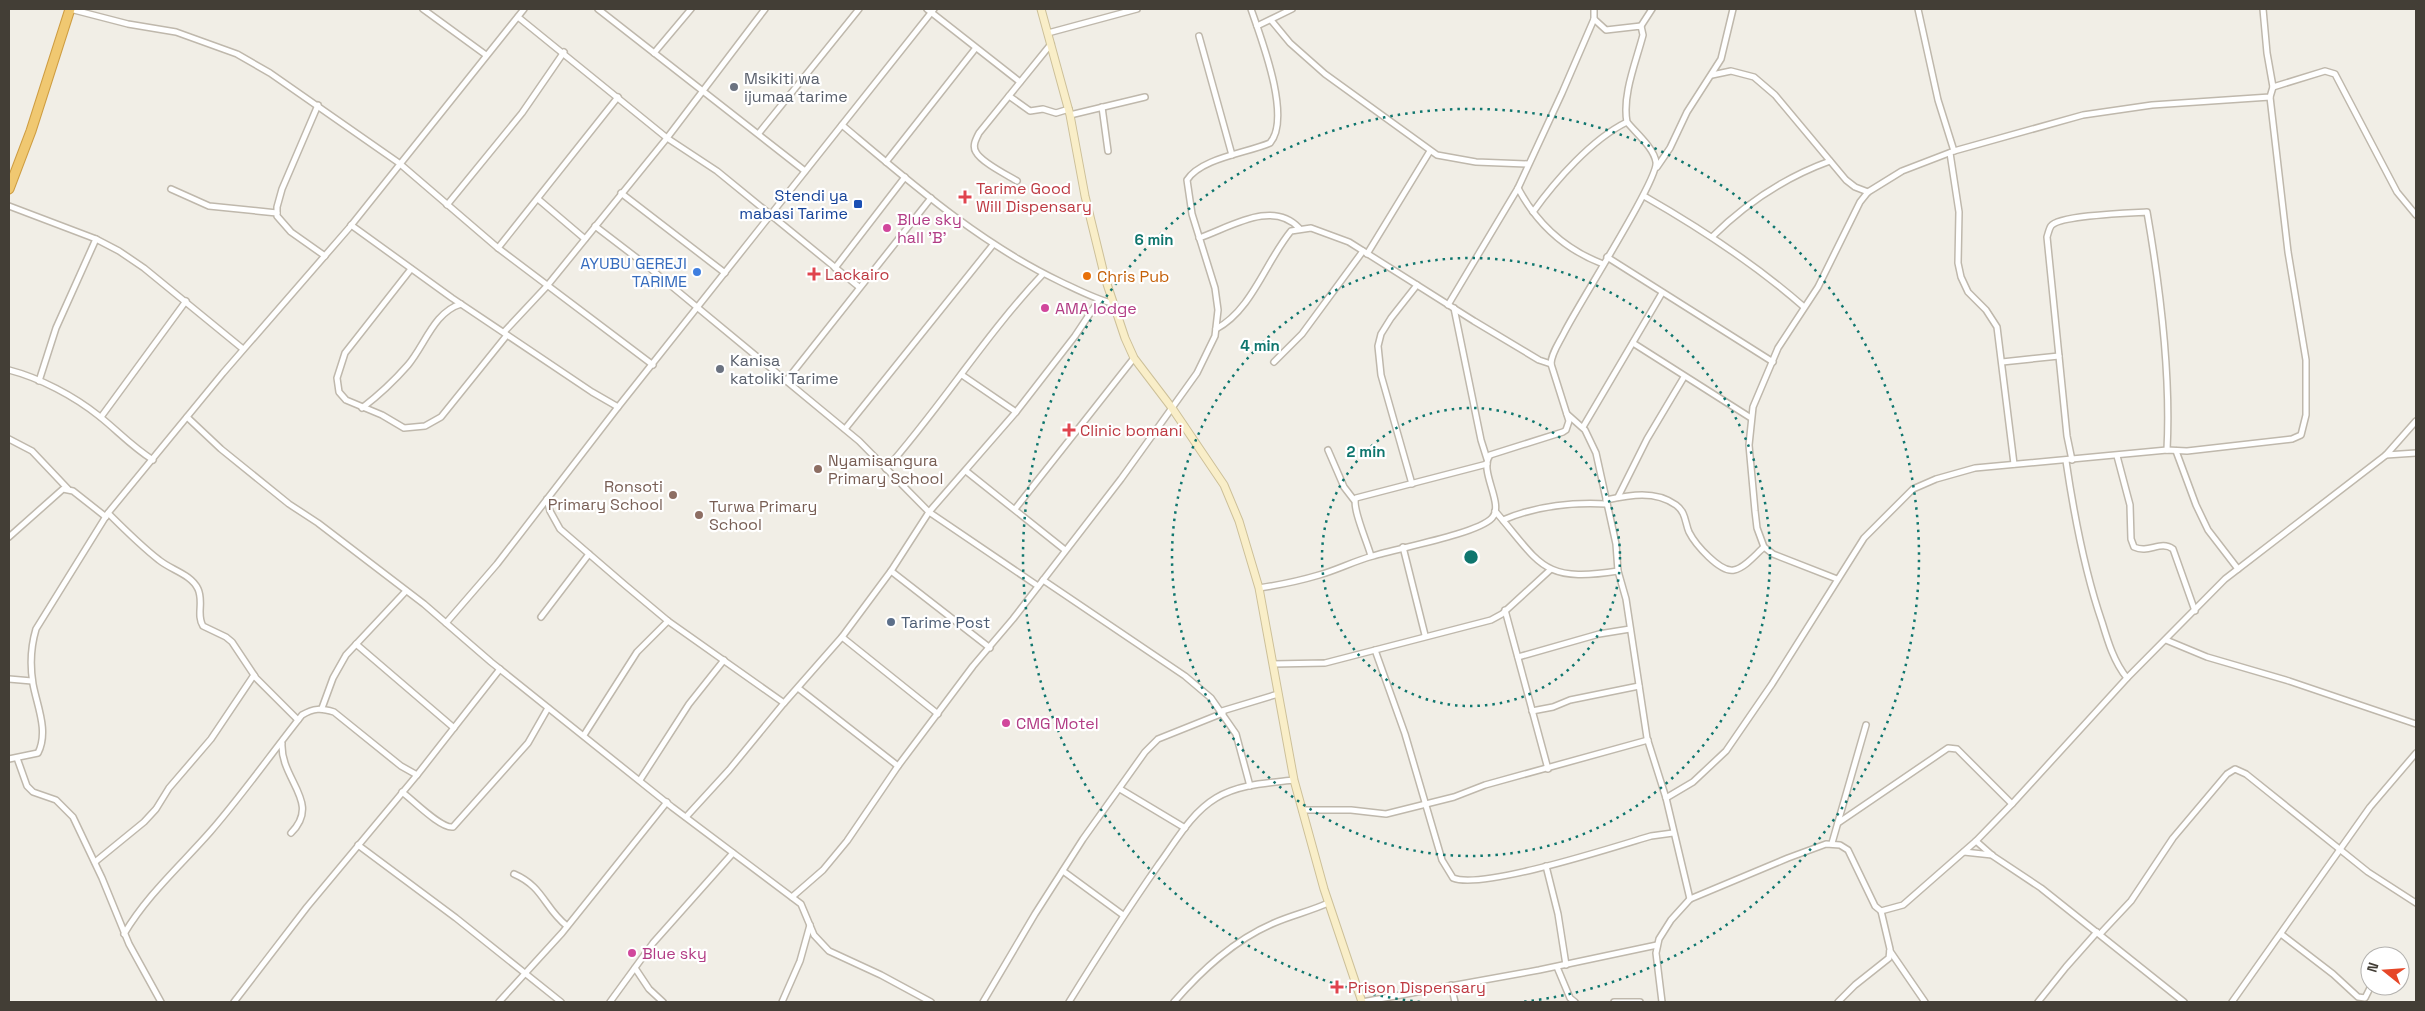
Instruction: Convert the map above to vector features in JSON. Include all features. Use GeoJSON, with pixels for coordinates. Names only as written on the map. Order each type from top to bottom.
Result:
{"type":"FeatureCollection","features":[{"type":"Feature","properties":{"kind":"highway"},"geometry":{"type":"LineString","coordinates":[[9,189],[31,131],[70,9]]}},
{"type":"Feature","properties":{"kind":"main road"},"geometry":{"type":"LineString","coordinates":[[1041,9],[1069,112],[1086,196],[1114,304],[1134,358],[1172,408],[1224,485],[1239,521],[1259,588],[1294,780],[1328,902],[1362,1002]]}},
{"type":"Feature","properties":{"kind":"street"},"geometry":{"type":"LineString","coordinates":[[70,9],[128,24],[176,32],[237,54],[318,105],[399,163],[498,248],[653,365]]}},
{"type":"Feature","properties":{"kind":"street"},"geometry":{"type":"LineString","coordinates":[[9,759],[38,753],[42,746],[42,724],[32,681],[32,643],[36,629],[107,515],[243,349],[351,226],[399,163],[524,9]]}},
{"type":"Feature","properties":{"kind":"street"},"geometry":{"type":"LineString","coordinates":[[598,9],[805,171]]}},
{"type":"Feature","properties":{"kind":"street"},"geometry":{"type":"LineString","coordinates":[[654,53],[691,9]]}},
{"type":"Feature","properties":{"kind":"street"},"geometry":{"type":"LineString","coordinates":[[411,269],[345,353],[337,378],[339,392],[346,400],[362,408],[382,414],[404,428],[425,426],[441,417],[447,411],[506,333],[547,286],[667,138],[765,9]]}},
{"type":"Feature","properties":{"kind":"street"},"geometry":{"type":"LineString","coordinates":[[758,133],[859,9]]}},
{"type":"Feature","properties":{"kind":"street"},"geometry":{"type":"LineString","coordinates":[[1048,33],[1136,9]]}},
{"type":"Feature","properties":{"kind":"street"},"geometry":{"type":"LineString","coordinates":[[792,897],[823,870],[847,840],[898,766],[973,666],[990,648],[1121,479],[1197,373],[1215,336],[1218,310],[1215,288],[1188,197],[1187,180],[1192,172],[1232,155],[1270,143],[1277,136],[1279,128],[1279,116],[1270,62],[1251,9]]}},
{"type":"Feature","properties":{"kind":"street"},"geometry":{"type":"LineString","coordinates":[[1257,26],[1292,9]]}},
{"type":"Feature","properties":{"kind":"street"},"geometry":{"type":"LineString","coordinates":[[1448,305],[1518,188],[1562,94],[1594,19],[1594,9]]}},
{"type":"Feature","properties":{"kind":"street"},"geometry":{"type":"LineString","coordinates":[[1652,9],[1641,26],[1643,35],[1626,102],[1627,122],[1655,158],[1657,168]]}},
{"type":"Feature","properties":{"kind":"street"},"geometry":{"type":"LineString","coordinates":[[1354,500],[1362,496],[1412,484],[1487,462],[1494,452],[1566,430],[1569,421],[1551,364],[1552,356],[1573,314],[1644,196],[1657,168],[1670,148],[1686,112],[1721,59],[1734,9]]}},
{"type":"Feature","properties":{"kind":"street"},"geometry":{"type":"LineString","coordinates":[[1918,9],[1938,100],[1952,152],[1959,212],[1958,244],[1961,277],[1968,292],[1986,310],[1997,327],[2014,464]]}},
{"type":"Feature","properties":{"kind":"street"},"geometry":{"type":"LineString","coordinates":[[1666,798],[1693,782],[1726,751],[1772,684],[1864,538],[1913,489],[1936,479],[1975,468],[2167,450],[2176,451],[2292,439],[2301,435],[2306,415],[2306,360],[2288,252],[2270,97],[2274,87],[2267,53],[2263,9]]}},
{"type":"Feature","properties":{"kind":"street"},"geometry":{"type":"LineString","coordinates":[[426,10],[486,55]]}},
{"type":"Feature","properties":{"kind":"street"},"geometry":{"type":"LineString","coordinates":[[446,623],[482,584],[618,407],[698,309],[930,10],[975,49],[1020,82]]}},
{"type":"Feature","properties":{"kind":"street"},"geometry":{"type":"LineString","coordinates":[[518,16],[667,138],[717,171],[859,288]]}},
{"type":"Feature","properties":{"kind":"street"},"geometry":{"type":"LineString","coordinates":[[1594,19],[1601,27],[1611,31],[1641,26]]}},
{"type":"Feature","properties":{"kind":"street"},"geometry":{"type":"LineString","coordinates":[[1271,20],[1290,42],[1325,74],[1430,151],[1446,158],[1476,162],[1528,164]]}},
{"type":"Feature","properties":{"kind":"street"},"geometry":{"type":"LineString","coordinates":[[1199,36],[1232,155]]}},
{"type":"Feature","properties":{"kind":"street"},"geometry":{"type":"LineString","coordinates":[[1017,181],[983,159],[976,152],[974,143],[979,133],[1051,44]]}},
{"type":"Feature","properties":{"kind":"street"},"geometry":{"type":"LineString","coordinates":[[886,162],[975,49]]}},
{"type":"Feature","properties":{"kind":"street"},"geometry":{"type":"LineString","coordinates":[[447,205],[522,113],[564,52]]}},
{"type":"Feature","properties":{"kind":"street"},"geometry":{"type":"LineString","coordinates":[[1712,75],[1731,70],[1754,77],[1775,95],[1846,180],[1854,187],[1868,192]]}},
{"type":"Feature","properties":{"kind":"street"},"geometry":{"type":"LineString","coordinates":[[2274,87],[2324,70],[2335,74],[2392,184],[2416,215]]}},
{"type":"Feature","properties":{"kind":"street"},"geometry":{"type":"LineString","coordinates":[[1009,96],[1030,110],[1043,109],[1056,113],[1102,107],[1146,97]]}},
{"type":"Feature","properties":{"kind":"street"},"geometry":{"type":"LineString","coordinates":[[498,248],[618,97]]}},
{"type":"Feature","properties":{"kind":"street"},"geometry":{"type":"LineString","coordinates":[[1837,579],[1773,554],[1764,547],[1757,528],[1750,476],[1751,418],[1753,407],[1785,335],[1818,287],[1860,202],[1868,192],[1902,171],[1952,152],[2083,115],[2115,109],[2205,100],[2270,97]]}},
{"type":"Feature","properties":{"kind":"street"},"geometry":{"type":"LineString","coordinates":[[318,105],[282,189],[277,213],[282,224],[325,256]]}},
{"type":"Feature","properties":{"kind":"street"},"geometry":{"type":"LineString","coordinates":[[1102,107],[1108,151]]}},
{"type":"Feature","properties":{"kind":"street"},"geometry":{"type":"LineString","coordinates":[[1533,212],[1575,164],[1614,129],[1627,122]]}},
{"type":"Feature","properties":{"kind":"street"},"geometry":{"type":"LineString","coordinates":[[842,125],[992,246],[1043,274],[1099,300],[1114,304]]}},
{"type":"Feature","properties":{"kind":"street"},"geometry":{"type":"LineString","coordinates":[[1274,362],[1302,334],[1365,252],[1430,151]]}},
{"type":"Feature","properties":{"kind":"street"},"geometry":{"type":"LineString","coordinates":[[1712,237],[1732,218],[1776,187],[1802,172],[1830,161]]}},
{"type":"Feature","properties":{"kind":"street"},"geometry":{"type":"LineString","coordinates":[[835,268],[905,177]]}},
{"type":"Feature","properties":{"kind":"street"},"geometry":{"type":"LineString","coordinates":[[1518,188],[1533,212],[1556,238],[1572,250],[1603,264]]}},
{"type":"Feature","properties":{"kind":"street"},"geometry":{"type":"LineString","coordinates":[[171,190],[209,206],[277,213]]}},
{"type":"Feature","properties":{"kind":"street"},"geometry":{"type":"LineString","coordinates":[[620,194],[725,273]]}},
{"type":"Feature","properties":{"kind":"street"},"geometry":{"type":"LineString","coordinates":[[1644,196],[1712,237],[1781,286],[1804,307]]}},
{"type":"Feature","properties":{"kind":"street"},"geometry":{"type":"LineString","coordinates":[[786,381],[931,198]]}},
{"type":"Feature","properties":{"kind":"street"},"geometry":{"type":"LineString","coordinates":[[538,199],[585,239]]}},
{"type":"Feature","properties":{"kind":"street"},"geometry":{"type":"LineString","coordinates":[[9,206],[96,239],[144,268],[243,349]]}},
{"type":"Feature","properties":{"kind":"street"},"geometry":{"type":"LineString","coordinates":[[2127,678],[2119,668],[2111,651],[2080,544],[2046,245],[2050,226],[2059,220],[2147,212],[2155,262],[2167,376],[2169,404],[2167,450]]}},
{"type":"Feature","properties":{"kind":"street"},"geometry":{"type":"LineString","coordinates":[[1199,238],[1267,215],[1284,216],[1299,228]]}},
{"type":"Feature","properties":{"kind":"street"},"geometry":{"type":"LineString","coordinates":[[351,226],[461,304],[592,392],[618,407]]}},
{"type":"Feature","properties":{"kind":"street"},"geometry":{"type":"LineString","coordinates":[[595,226],[646,265],[845,429],[929,512],[1038,586]]}},
{"type":"Feature","properties":{"kind":"street"},"geometry":{"type":"LineString","coordinates":[[1216,329],[1230,319],[1250,294],[1282,242],[1291,231],[1299,228],[1311,228],[1333,234],[1365,252],[1538,360],[1551,364]]}},
{"type":"Feature","properties":{"kind":"street"},"geometry":{"type":"LineString","coordinates":[[39,381],[56,328],[96,239]]}},
{"type":"Feature","properties":{"kind":"street"},"geometry":{"type":"LineString","coordinates":[[845,429],[992,246]]}},
{"type":"Feature","properties":{"kind":"street"},"geometry":{"type":"LineString","coordinates":[[1607,258],[1773,362]]}},
{"type":"Feature","properties":{"kind":"street"},"geometry":{"type":"LineString","coordinates":[[886,469],[962,375],[1022,296],[1043,274]]}},
{"type":"Feature","properties":{"kind":"street"},"geometry":{"type":"LineString","coordinates":[[1412,484],[1381,375],[1378,346],[1381,334],[1391,318],[1417,285]]}},
{"type":"Feature","properties":{"kind":"street"},"geometry":{"type":"LineString","coordinates":[[1583,427],[1662,293]]}},
{"type":"Feature","properties":{"kind":"street"},"geometry":{"type":"LineString","coordinates":[[686,817],[729,770],[842,637],[892,571],[929,512],[1016,412],[1075,336],[1099,300]]}},
{"type":"Feature","properties":{"kind":"street"},"geometry":{"type":"LineString","coordinates":[[101,417],[186,301]]}},
{"type":"Feature","properties":{"kind":"street"},"geometry":{"type":"LineString","coordinates":[[362,408],[386,389],[409,363],[446,312],[461,304]]}},
{"type":"Feature","properties":{"kind":"street"},"geometry":{"type":"LineString","coordinates":[[1454,308],[1496,511],[1528,550],[1550,570],[1572,575],[1594,575],[1618,571]]}},
{"type":"Feature","properties":{"kind":"street"},"geometry":{"type":"LineString","coordinates":[[1633,344],[1751,418]]}},
{"type":"Feature","properties":{"kind":"street"},"geometry":{"type":"LineString","coordinates":[[2002,362],[2059,356]]}},
{"type":"Feature","properties":{"kind":"street"},"geometry":{"type":"LineString","coordinates":[[1015,509],[1134,358]]}},
{"type":"Feature","properties":{"kind":"street"},"geometry":{"type":"LineString","coordinates":[[9,370],[39,381],[101,417],[131,445],[153,460]]}},
{"type":"Feature","properties":{"kind":"street"},"geometry":{"type":"LineString","coordinates":[[962,375],[1016,412]]}},
{"type":"Feature","properties":{"kind":"street"},"geometry":{"type":"LineString","coordinates":[[1618,498],[1647,439],[1684,377]]}},
{"type":"Feature","properties":{"kind":"street"},"geometry":{"type":"LineString","coordinates":[[1567,414],[1583,427],[1591,438],[1596,452],[1616,544],[1618,571],[1626,599],[1648,740],[1666,798],[1672,833],[1690,899]]}},
{"type":"Feature","properties":{"kind":"street"},"geometry":{"type":"LineString","coordinates":[[187,417],[221,449],[289,504],[318,523],[406,591],[548,708],[686,817],[801,904],[814,935],[829,951],[881,975],[931,1002]]}},
{"type":"Feature","properties":{"kind":"street"},"geometry":{"type":"LineString","coordinates":[[1881,911],[1903,905],[1976,841],[2127,678],[2224,580],[2386,455],[2416,421]]}},
{"type":"Feature","properties":{"kind":"street"},"geometry":{"type":"LineString","coordinates":[[9,439],[32,451],[68,489],[107,515],[160,561],[188,577],[194,583],[201,598],[200,617],[203,626],[226,637],[254,675],[298,720]]}},
{"type":"Feature","properties":{"kind":"street"},"geometry":{"type":"LineString","coordinates":[[1328,450],[1344,487],[1354,500],[1354,508],[1364,530],[1371,556]]}},
{"type":"Feature","properties":{"kind":"street"},"geometry":{"type":"LineString","coordinates":[[2176,451],[2191,487],[2196,505],[2205,522],[2238,569]]}},
{"type":"Feature","properties":{"kind":"street"},"geometry":{"type":"LineString","coordinates":[[2386,455],[2416,452]]}},
{"type":"Feature","properties":{"kind":"street"},"geometry":{"type":"LineString","coordinates":[[2117,456],[2130,505],[2131,539],[2134,547],[2144,550],[2163,546],[2173,549],[2195,611]]}},
{"type":"Feature","properties":{"kind":"street"},"geometry":{"type":"LineString","coordinates":[[966,471],[1065,550]]}},
{"type":"Feature","properties":{"kind":"street"},"geometry":{"type":"LineString","coordinates":[[9,536],[59,492],[68,489]]}},
{"type":"Feature","properties":{"kind":"street"},"geometry":{"type":"LineString","coordinates":[[1503,520],[1522,512],[1547,507],[1607,502],[1618,498],[1652,495],[1676,506],[1686,518],[1694,541],[1702,550],[1726,569],[1734,570],[1741,567],[1764,547]]}},
{"type":"Feature","properties":{"kind":"street"},"geometry":{"type":"LineString","coordinates":[[547,499],[550,511],[560,529],[588,554],[668,621],[784,703]]}},
{"type":"Feature","properties":{"kind":"street"},"geometry":{"type":"LineString","coordinates":[[1259,588],[1319,575],[1371,556],[1474,528],[1492,518],[1496,511]]}},
{"type":"Feature","properties":{"kind":"street"},"geometry":{"type":"LineString","coordinates":[[1403,547],[1425,636]]}},
{"type":"Feature","properties":{"kind":"street"},"geometry":{"type":"LineString","coordinates":[[541,617],[588,554]]}},
{"type":"Feature","properties":{"kind":"street"},"geometry":{"type":"LineString","coordinates":[[1273,664],[1326,663],[1491,620],[1550,570]]}},
{"type":"Feature","properties":{"kind":"street"},"geometry":{"type":"LineString","coordinates":[[892,571],[990,648]]}},
{"type":"Feature","properties":{"kind":"street"},"geometry":{"type":"LineString","coordinates":[[1043,580],[1185,676],[1212,698],[1236,734],[1250,786]]}},
{"type":"Feature","properties":{"kind":"street"},"geometry":{"type":"LineString","coordinates":[[322,708],[333,678],[346,656],[406,591]]}},
{"type":"Feature","properties":{"kind":"street"},"geometry":{"type":"LineString","coordinates":[[1505,610],[1548,769]]}},
{"type":"Feature","properties":{"kind":"street"},"geometry":{"type":"LineString","coordinates":[[584,735],[637,652],[668,621]]}},
{"type":"Feature","properties":{"kind":"street"},"geometry":{"type":"LineString","coordinates":[[1518,657],[1599,634],[1630,629]]}},
{"type":"Feature","properties":{"kind":"street"},"geometry":{"type":"LineString","coordinates":[[842,637],[938,714]]}},
{"type":"Feature","properties":{"kind":"street"},"geometry":{"type":"LineString","coordinates":[[2166,640],[2207,657],[2289,681],[2416,724]]}},
{"type":"Feature","properties":{"kind":"street"},"geometry":{"type":"LineString","coordinates":[[356,644],[454,728]]}},
{"type":"Feature","properties":{"kind":"street"},"geometry":{"type":"LineString","coordinates":[[1375,650],[1405,734],[1424,805],[1442,860],[1453,878],[1471,882],[1546,866],[1651,836],[1672,833]]}},
{"type":"Feature","properties":{"kind":"street"},"geometry":{"type":"LineString","coordinates":[[640,780],[689,704],[724,660]]}},
{"type":"Feature","properties":{"kind":"street"},"geometry":{"type":"LineString","coordinates":[[237,1002],[358,845],[417,775],[500,669]]}},
{"type":"Feature","properties":{"kind":"street"},"geometry":{"type":"LineString","coordinates":[[95,862],[144,822],[156,809],[169,788],[211,738],[254,675]]}},
{"type":"Feature","properties":{"kind":"street"},"geometry":{"type":"LineString","coordinates":[[9,679],[32,681]]}},
{"type":"Feature","properties":{"kind":"street"},"geometry":{"type":"LineString","coordinates":[[1532,711],[1553,707],[1570,700],[1640,686]]}},
{"type":"Feature","properties":{"kind":"street"},"geometry":{"type":"LineString","coordinates":[[798,688],[898,766]]}},
{"type":"Feature","properties":{"kind":"street"},"geometry":{"type":"LineString","coordinates":[[983,1002],[1062,871],[1093,824],[1120,789],[1134,766],[1158,739],[1223,712],[1278,694]]}},
{"type":"Feature","properties":{"kind":"street"},"geometry":{"type":"LineString","coordinates":[[124,934],[144,903],[216,825],[298,720],[312,709],[322,708],[344,718],[387,755],[417,775]]}},
{"type":"Feature","properties":{"kind":"street"},"geometry":{"type":"LineString","coordinates":[[402,792],[441,824],[449,828],[453,827],[528,743],[548,708]]}},
{"type":"Feature","properties":{"kind":"street"},"geometry":{"type":"LineString","coordinates":[[1832,843],[1866,725]]}},
{"type":"Feature","properties":{"kind":"street"},"geometry":{"type":"LineString","coordinates":[[1302,810],[1351,810],[1386,814],[1424,805],[1485,785],[1648,740]]}},
{"type":"Feature","properties":{"kind":"street"},"geometry":{"type":"LineString","coordinates":[[282,742],[282,759],[303,806],[304,816],[291,834]]}},
{"type":"Feature","properties":{"kind":"street"},"geometry":{"type":"LineString","coordinates":[[1838,824],[1948,748],[1957,749],[2012,804]]}},
{"type":"Feature","properties":{"kind":"street"},"geometry":{"type":"LineString","coordinates":[[2232,1002],[2370,807],[2416,752]]}},
{"type":"Feature","properties":{"kind":"street"},"geometry":{"type":"LineString","coordinates":[[17,758],[27,786],[33,792],[56,800],[73,818],[95,862],[124,934],[160,1002]]}},
{"type":"Feature","properties":{"kind":"street"},"geometry":{"type":"LineString","coordinates":[[2038,1002],[2066,967],[2131,901],[2174,838],[2231,770],[2235,769],[2246,774],[2342,849],[2368,872],[2416,903]]}},
{"type":"Feature","properties":{"kind":"street"},"geometry":{"type":"LineString","coordinates":[[1069,1002],[1123,915],[1185,828],[1199,812],[1216,798],[1250,786],[1294,780]]}},
{"type":"Feature","properties":{"kind":"street"},"geometry":{"type":"LineString","coordinates":[[1120,789],[1185,828]]}},
{"type":"Feature","properties":{"kind":"street"},"geometry":{"type":"LineString","coordinates":[[499,1002],[567,926],[667,802]]}},
{"type":"Feature","properties":{"kind":"street"},"geometry":{"type":"LineString","coordinates":[[1976,841],[1993,856],[2041,888],[2184,1002]]}},
{"type":"Feature","properties":{"kind":"street"},"geometry":{"type":"LineString","coordinates":[[1662,1002],[1656,953],[1657,945],[1671,920],[1690,899],[1788,858],[1832,843],[1840,844],[1848,850],[1875,906],[1881,911],[1890,951],[1925,1002]]}},
{"type":"Feature","properties":{"kind":"street"},"geometry":{"type":"LineString","coordinates":[[358,845],[456,918],[561,1002]]}},
{"type":"Feature","properties":{"kind":"street"},"geometry":{"type":"LineString","coordinates":[[1963,852],[1993,856]]}},
{"type":"Feature","properties":{"kind":"street"},"geometry":{"type":"LineString","coordinates":[[610,1002],[653,943],[733,853]]}},
{"type":"Feature","properties":{"kind":"street"},"geometry":{"type":"LineString","coordinates":[[1546,866],[1556,906],[1566,965]]}},
{"type":"Feature","properties":{"kind":"street"},"geometry":{"type":"LineString","coordinates":[[1062,871],[1123,915]]}},
{"type":"Feature","properties":{"kind":"street"},"geometry":{"type":"LineString","coordinates":[[514,874],[538,888],[556,917],[567,926]]}},
{"type":"Feature","properties":{"kind":"street"},"geometry":{"type":"LineString","coordinates":[[1174,1002],[1218,957],[1238,943],[1274,923],[1328,902]]}},
{"type":"Feature","properties":{"kind":"street"},"geometry":{"type":"LineString","coordinates":[[782,1002],[800,962],[810,925]]}},
{"type":"Feature","properties":{"kind":"street"},"geometry":{"type":"LineString","coordinates":[[2281,934],[2333,974],[2358,997],[2365,998],[2366,996]]}},
{"type":"Feature","properties":{"kind":"street"},"geometry":{"type":"LineString","coordinates":[[1362,1002],[1557,967],[1657,945]]}},
{"type":"Feature","properties":{"kind":"street"},"geometry":{"type":"LineString","coordinates":[[1838,1002],[1855,984],[1888,960],[1890,951]]}},
{"type":"Feature","properties":{"kind":"street"},"geometry":{"type":"LineString","coordinates":[[1557,967],[1570,998],[1575,1002]]}},
{"type":"Feature","properties":{"kind":"street"},"geometry":{"type":"LineString","coordinates":[[635,968],[650,989],[663,1002]]}},
{"type":"Feature","properties":{"kind":"street"},"geometry":{"type":"LineString","coordinates":[[1451,985],[1455,1002]]}},
{"type":"Feature","properties":{"kind":"street"},"geometry":{"type":"LineString","coordinates":[[1614,1002],[1640,1002]]}},
{"type":"Feature","properties":{"kind":"place","name":"Msikiti wa ijumaa tarime"},"geometry":{"type":"Point","coordinates":[734,87]}},
{"type":"Feature","properties":{"kind":"place","name":"Tarime Good Will Dispensary"},"geometry":{"type":"Point","coordinates":[965,197]}},
{"type":"Feature","properties":{"kind":"place","name":"Stendi ya mabasi Tarime"},"geometry":{"type":"Point","coordinates":[858,204]}},
{"type":"Feature","properties":{"kind":"place","name":"Blue sky hall 'B'"},"geometry":{"type":"Point","coordinates":[887,228]}},
{"type":"Feature","properties":{"kind":"place","name":"AYUBU GEREJI TARIME"},"geometry":{"type":"Point","coordinates":[697,272]}},
{"type":"Feature","properties":{"kind":"place","name":"Lackairo"},"geometry":{"type":"Point","coordinates":[814,274]}},
{"type":"Feature","properties":{"kind":"place","name":"Chris Pub"},"geometry":{"type":"Point","coordinates":[1087,276]}},
{"type":"Feature","properties":{"kind":"place","name":"AMA lodge"},"geometry":{"type":"Point","coordinates":[1045,308]}},
{"type":"Feature","properties":{"kind":"place","name":"Kanisa katoliki Tarime"},"geometry":{"type":"Point","coordinates":[720,369]}},
{"type":"Feature","properties":{"kind":"place","name":"Clinic bomani"},"geometry":{"type":"Point","coordinates":[1069,430]}},
{"type":"Feature","properties":{"kind":"place","name":"Nyamisangura Primary School"},"geometry":{"type":"Point","coordinates":[818,469]}},
{"type":"Feature","properties":{"kind":"place","name":"Ronsoti Primary School"},"geometry":{"type":"Point","coordinates":[673,495]}},
{"type":"Feature","properties":{"kind":"place","name":"Turwa Primary School"},"geometry":{"type":"Point","coordinates":[699,515]}},
{"type":"Feature","properties":{"kind":"place","name":"Tarime Post"},"geometry":{"type":"Point","coordinates":[891,622]}},
{"type":"Feature","properties":{"kind":"place","name":"CMG Motel"},"geometry":{"type":"Point","coordinates":[1006,723]}},
{"type":"Feature","properties":{"kind":"place","name":"Blue sky"},"geometry":{"type":"Point","coordinates":[632,953]}},
{"type":"Feature","properties":{"kind":"place","name":"Prison Dispensary"},"geometry":{"type":"Point","coordinates":[1337,987]}}]}
